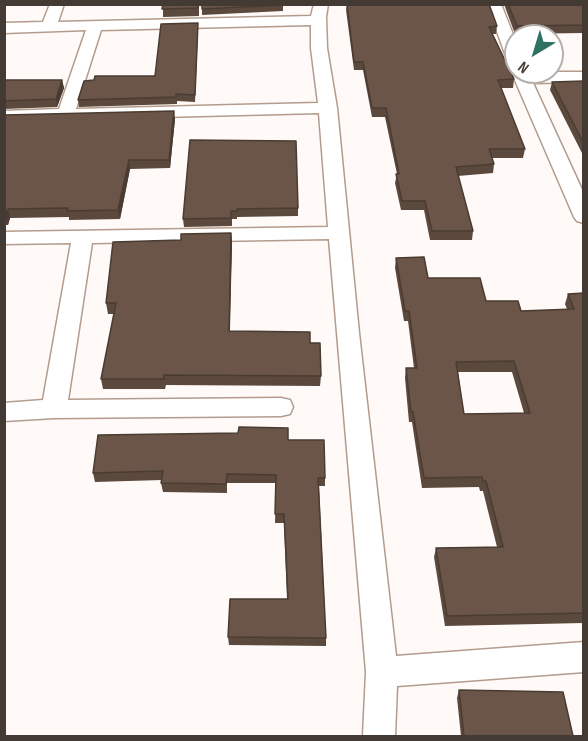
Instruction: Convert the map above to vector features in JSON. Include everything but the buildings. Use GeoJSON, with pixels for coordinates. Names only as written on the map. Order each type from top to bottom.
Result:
{"type":"FeatureCollection","features":[{"type":"Feature","properties":{"kind":"street"},"geometry":{"type":"LineString","coordinates":[[48,28],[57,4]]}},
{"type":"Feature","properties":{"kind":"street"},"geometry":{"type":"LineString","coordinates":[[494,4],[504,31]]}},
{"type":"Feature","properties":{"kind":"street"},"geometry":{"type":"LineString","coordinates":[[4,28],[94,28],[319,12],[337,233],[382,672],[379,736]]}},
{"type":"Feature","properties":{"kind":"street"},"geometry":{"type":"LineString","coordinates":[[66,113],[94,28]]}},
{"type":"Feature","properties":{"kind":"street"},"geometry":{"type":"LineString","coordinates":[[564,75],[584,77]]}},
{"type":"Feature","properties":{"kind":"street"},"geometry":{"type":"LineString","coordinates":[[525,84],[584,217]]}},
{"type":"Feature","properties":{"kind":"street"},"geometry":{"type":"LineString","coordinates":[[4,116],[328,108]]}},
{"type":"Feature","properties":{"kind":"street"},"geometry":{"type":"LineString","coordinates":[[4,238],[337,233]]}},
{"type":"Feature","properties":{"kind":"street"},"geometry":{"type":"LineString","coordinates":[[54,409],[82,238]]}},
{"type":"Feature","properties":{"kind":"street"},"geometry":{"type":"LineString","coordinates":[[4,412],[54,409],[281,407]]}},
{"type":"Feature","properties":{"kind":"street"},"geometry":{"type":"LineString","coordinates":[[382,672],[584,657]]}}]}
